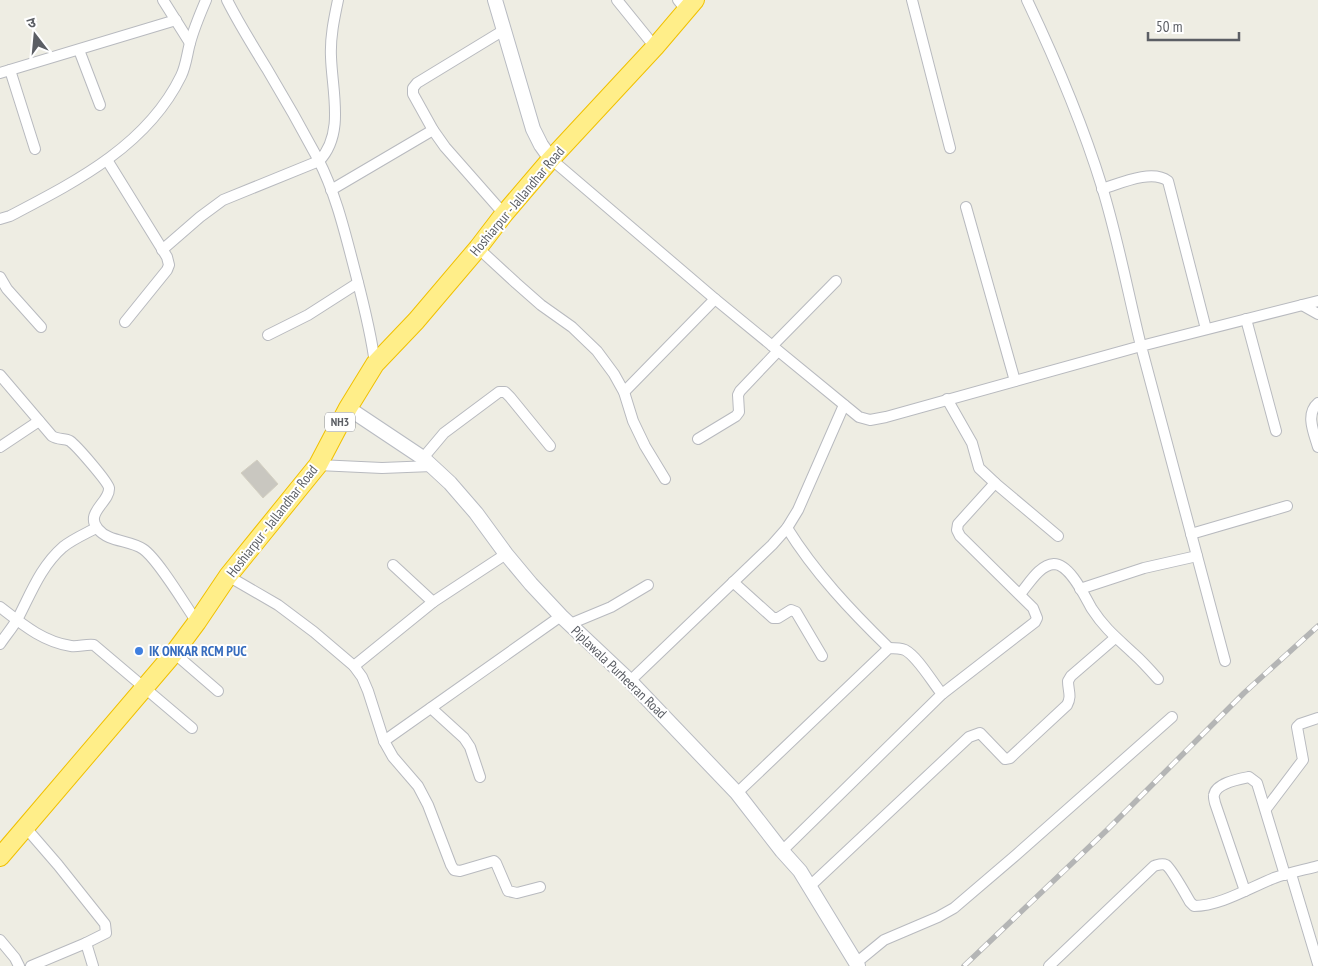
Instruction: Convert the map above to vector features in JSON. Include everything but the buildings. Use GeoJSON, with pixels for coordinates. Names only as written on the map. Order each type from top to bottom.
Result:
{"type":"FeatureCollection","features":[{"type":"Feature","properties":{"kind":"highway","name":"Hoshiarpur - Jallandhar Road"},"geometry":{"type":"LineString","coordinates":[[0,857],[174,653],[228,576],[318,464],[348,408],[375,364],[416,321],[551,159],[655,47],[686,3]]}},
{"type":"Feature","properties":{"kind":"street"},"geometry":{"type":"LineString","coordinates":[[163,0],[190,43]]}},
{"type":"Feature","properties":{"kind":"street"},"geometry":{"type":"LineString","coordinates":[[0,219],[10,216],[81,178],[107,160],[138,134],[163,105],[182,75],[190,43],[206,0]]}},
{"type":"Feature","properties":{"kind":"street"},"geometry":{"type":"LineString","coordinates":[[228,0],[238,22],[319,161],[331,190],[343,224],[372,338],[375,364]]}},
{"type":"Feature","properties":{"kind":"street"},"geometry":{"type":"LineString","coordinates":[[162,250],[200,216],[223,200],[319,161],[326,153],[331,144],[334,128],[331,56],[332,32],[338,0]]}},
{"type":"Feature","properties":{"kind":"street"},"geometry":{"type":"LineString","coordinates":[[495,0],[533,129],[541,146],[551,159],[715,299],[859,417],[870,420],[886,417],[1141,346],[1318,301]]}},
{"type":"Feature","properties":{"kind":"street"},"geometry":{"type":"LineString","coordinates":[[617,0],[655,47]]}},
{"type":"Feature","properties":{"kind":"street"},"geometry":{"type":"LineString","coordinates":[[912,0],[950,148]]}},
{"type":"Feature","properties":{"kind":"street"},"geometry":{"type":"LineString","coordinates":[[1027,0],[1072,100],[1102,188],[1141,346],[1225,661]]}},
{"type":"Feature","properties":{"kind":"street"},"geometry":{"type":"LineString","coordinates":[[36,149],[5,71],[176,20]]}},
{"type":"Feature","properties":{"kind":"street"},"geometry":{"type":"LineString","coordinates":[[504,30],[417,83],[413,88],[412,94],[445,147],[504,214]]}},
{"type":"Feature","properties":{"kind":"street"},"geometry":{"type":"LineString","coordinates":[[79,50],[100,105]]}},
{"type":"Feature","properties":{"kind":"street"},"geometry":{"type":"LineString","coordinates":[[331,190],[433,130]]}},
{"type":"Feature","properties":{"kind":"street"},"geometry":{"type":"LineString","coordinates":[[107,160],[167,257],[169,265],[125,322]]}},
{"type":"Feature","properties":{"kind":"street"},"geometry":{"type":"LineString","coordinates":[[1102,188],[1155,175],[1168,181],[1206,329]]}},
{"type":"Feature","properties":{"kind":"street"},"geometry":{"type":"LineString","coordinates":[[966,207],[1015,381]]}},
{"type":"Feature","properties":{"kind":"street"},"geometry":{"type":"LineString","coordinates":[[478,248],[541,305],[572,327],[597,351],[614,374],[624,392],[633,420],[645,446],[665,479]]}},
{"type":"Feature","properties":{"kind":"street"},"geometry":{"type":"LineString","coordinates":[[0,278],[7,289],[40,326]]}},
{"type":"Feature","properties":{"kind":"street"},"geometry":{"type":"LineString","coordinates":[[698,439],[736,416],[739,412],[738,395],[740,391],[836,281]]}},
{"type":"Feature","properties":{"kind":"street"},"geometry":{"type":"LineString","coordinates":[[268,335],[308,315],[358,283]]}},
{"type":"Feature","properties":{"kind":"street"},"geometry":{"type":"LineString","coordinates":[[624,392],[715,299]]}},
{"type":"Feature","properties":{"kind":"street"},"geometry":{"type":"LineString","coordinates":[[1302,305],[1318,314]]}},
{"type":"Feature","properties":{"kind":"street"},"geometry":{"type":"LineString","coordinates":[[1246,319],[1276,432]]}},
{"type":"Feature","properties":{"kind":"street"},"geometry":{"type":"LineString","coordinates":[[0,376],[57,439],[70,441],[105,480],[109,488],[108,494],[97,509],[94,520],[96,528],[102,534],[143,549],[153,558],[197,622]]}},
{"type":"Feature","properties":{"kind":"street"},"geometry":{"type":"LineString","coordinates":[[318,464],[382,468],[427,462],[444,433],[499,392],[505,392],[510,397],[550,446]]}},
{"type":"Feature","properties":{"kind":"street"},"geometry":{"type":"LineString","coordinates":[[948,399],[972,443],[979,468],[1058,536]]}},
{"type":"Feature","properties":{"kind":"street"},"geometry":{"type":"LineString","coordinates":[[1318,403],[1312,410],[1311,418],[1318,447]]}},
{"type":"Feature","properties":{"kind":"street"},"geometry":{"type":"LineString","coordinates":[[630,681],[787,528],[798,510],[844,405]]}},
{"type":"Feature","properties":{"kind":"street","name":"Piplawala Purheeran Road"},"geometry":{"type":"LineString","coordinates":[[348,408],[427,462],[450,483],[476,513],[506,554],[565,620],[630,681],[737,793],[800,871],[857,964]]}},
{"type":"Feature","properties":{"kind":"street"},"geometry":{"type":"LineString","coordinates":[[0,447],[39,421]]}},
{"type":"Feature","properties":{"kind":"street"},"geometry":{"type":"LineString","coordinates":[[782,851],[942,694],[1035,622],[1037,613],[960,536],[957,530],[958,524],[995,483]]}},
{"type":"Feature","properties":{"kind":"street"},"geometry":{"type":"LineString","coordinates":[[1191,534],[1287,506]]}},
{"type":"Feature","properties":{"kind":"street"},"geometry":{"type":"LineString","coordinates":[[0,644],[17,620],[48,563],[63,547],[96,528]]}},
{"type":"Feature","properties":{"kind":"street"},"geometry":{"type":"LineString","coordinates":[[787,528],[800,549],[841,600],[889,648]]}},
{"type":"Feature","properties":{"kind":"street"},"geometry":{"type":"LineString","coordinates":[[354,666],[433,602],[506,554]]}},
{"type":"Feature","properties":{"kind":"street"},"geometry":{"type":"LineString","coordinates":[[1080,589],[1144,568],[1197,556]]}},
{"type":"Feature","properties":{"kind":"street"},"geometry":{"type":"LineString","coordinates":[[1020,594],[1041,570],[1047,566],[1056,564],[1063,567],[1072,576],[1094,611],[1115,638],[1133,653],[1158,679]]}},
{"type":"Feature","properties":{"kind":"street"},"geometry":{"type":"LineString","coordinates":[[393,565],[433,602]]}},
{"type":"Feature","properties":{"kind":"street"},"geometry":{"type":"LineString","coordinates":[[228,576],[278,605],[354,666],[362,677],[368,691],[384,741],[393,757],[418,786],[428,804],[454,870],[460,871],[494,861],[508,891],[517,893],[540,887]]}},
{"type":"Feature","properties":{"kind":"street"},"geometry":{"type":"LineString","coordinates":[[733,582],[772,618],[778,618],[791,610],[796,612],[822,656]]}},
{"type":"Feature","properties":{"kind":"street"},"geometry":{"type":"LineString","coordinates":[[384,741],[565,620],[611,607],[648,585]]}},
{"type":"Feature","properties":{"kind":"street"},"geometry":{"type":"LineString","coordinates":[[0,607],[29,630],[53,642],[73,646],[87,644],[94,646],[192,728]]}},
{"type":"Feature","properties":{"kind":"street"},"geometry":{"type":"LineString","coordinates":[[810,886],[969,737],[980,733],[1000,756],[1005,760],[1010,758],[1067,705],[1071,693],[1068,680],[1071,676],[1115,638]]}},
{"type":"Feature","properties":{"kind":"street"},"geometry":{"type":"LineString","coordinates":[[737,793],[889,648],[898,648],[906,651],[913,657],[942,694]]}},
{"type":"Feature","properties":{"kind":"street"},"geometry":{"type":"LineString","coordinates":[[174,653],[218,691]]}},
{"type":"Feature","properties":{"kind":"street"},"geometry":{"type":"LineString","coordinates":[[431,708],[464,738],[470,747],[480,777]]}},
{"type":"Feature","properties":{"kind":"street"},"geometry":{"type":"LineString","coordinates":[[857,964],[884,940],[938,917],[954,908],[1172,717]]}},
{"type":"Feature","properties":{"kind":"street"},"geometry":{"type":"LineString","coordinates":[[1266,809],[1303,760],[1297,727],[1300,724],[1318,718]]}},
{"type":"Feature","properties":{"kind":"street"},"geometry":{"type":"LineString","coordinates":[[1245,892],[1213,795],[1221,786],[1249,777],[1257,783],[1318,964]]}},
{"type":"Feature","properties":{"kind":"street"},"geometry":{"type":"LineString","coordinates":[[26,828],[105,924],[106,933],[31,966]]}},
{"type":"Feature","properties":{"kind":"street"},"geometry":{"type":"LineString","coordinates":[[1049,966],[1154,866],[1166,865],[1194,906],[1210,904],[1288,874],[1318,866]]}},
{"type":"Feature","properties":{"kind":"street"},"geometry":{"type":"LineString","coordinates":[[0,940],[19,966]]}},
{"type":"Feature","properties":{"kind":"street"},"geometry":{"type":"LineString","coordinates":[[86,943],[93,966]]}},
{"type":"Feature","properties":{"kind":"railway"},"geometry":{"type":"LineString","coordinates":[[964,966],[1107,830],[1244,693],[1318,626]]}},
{"type":"Feature","properties":{"kind":"place","name":"IK ONKAR RCM PUC"},"geometry":{"type":"Point","coordinates":[139,651]}}]}
